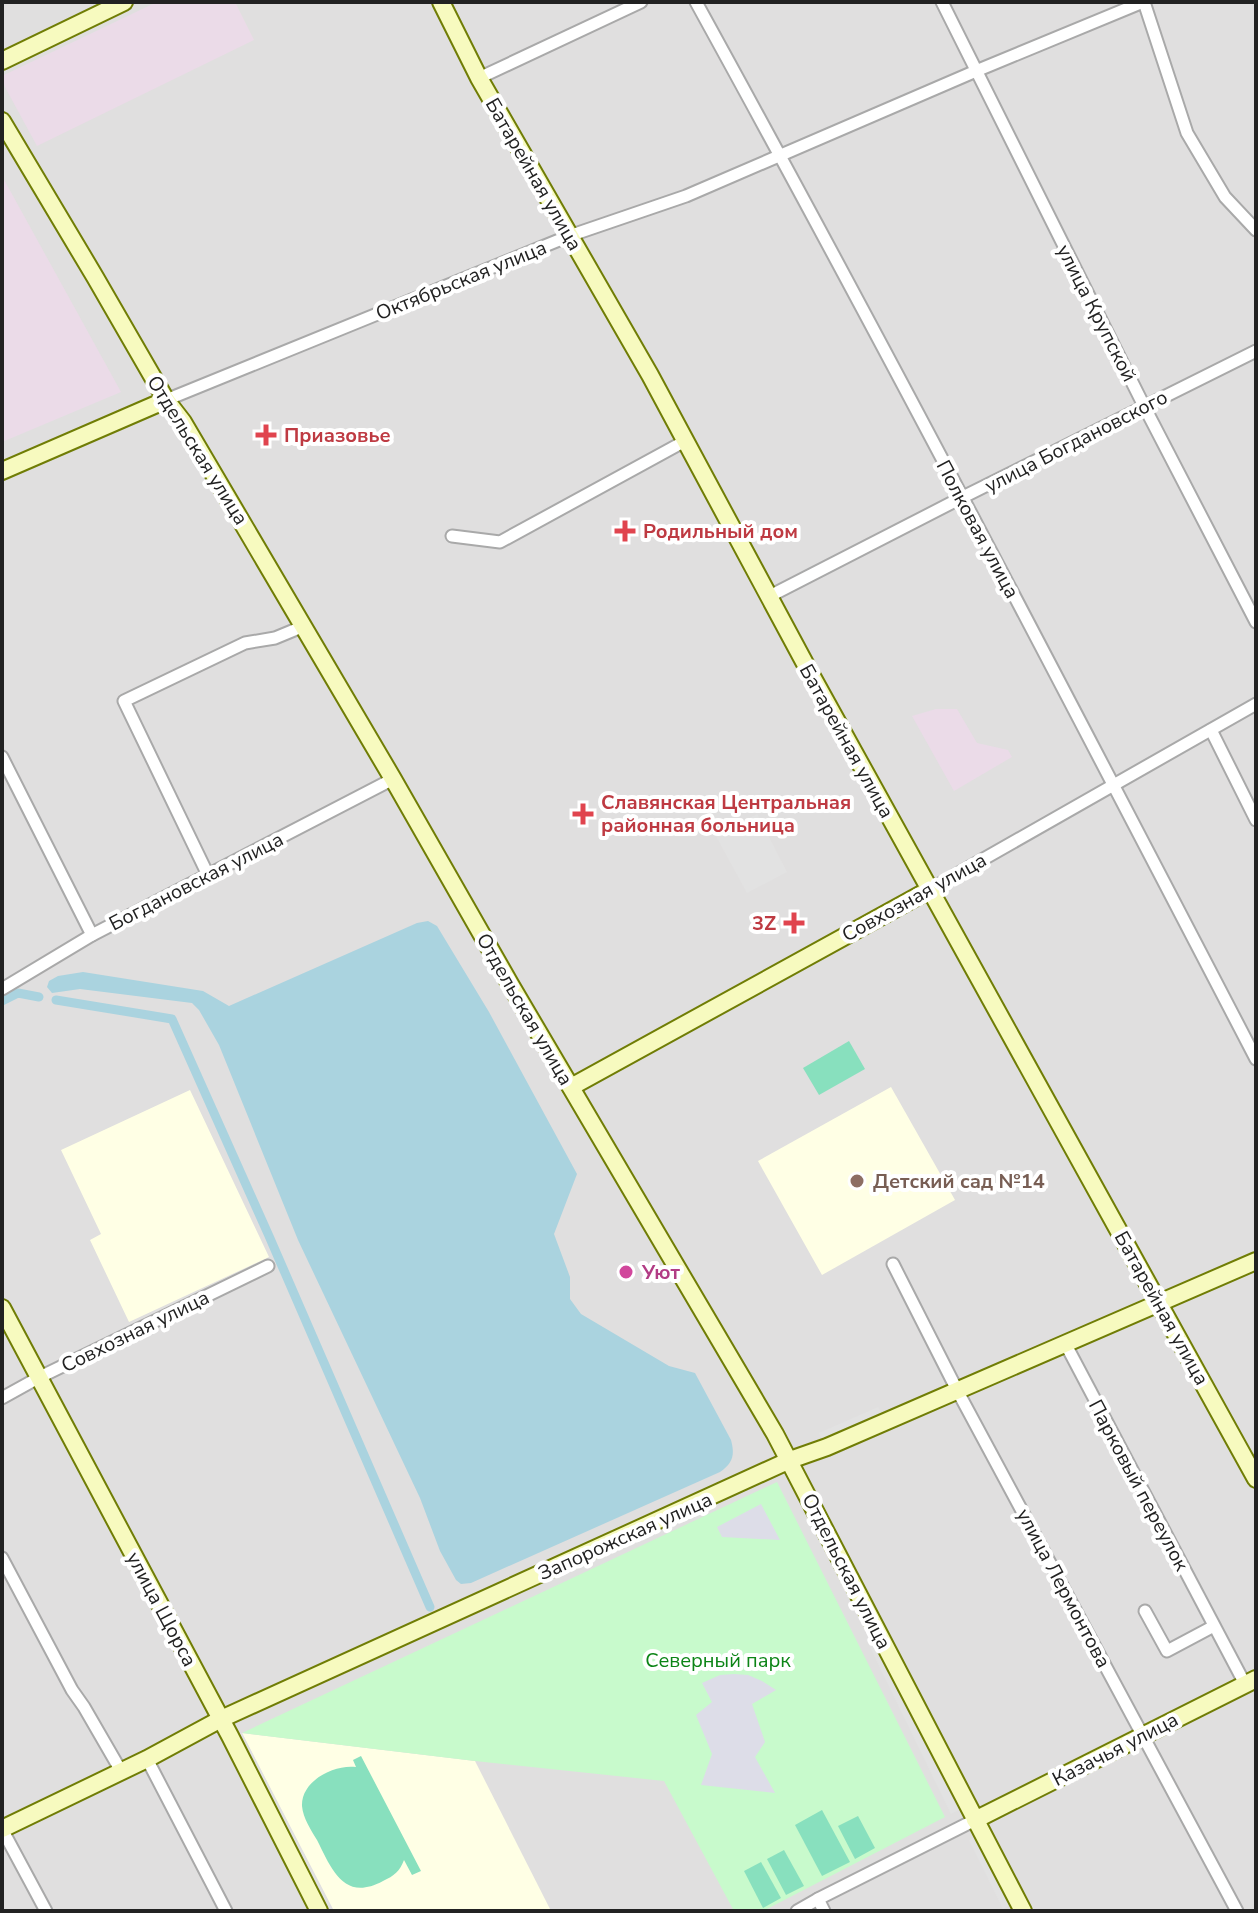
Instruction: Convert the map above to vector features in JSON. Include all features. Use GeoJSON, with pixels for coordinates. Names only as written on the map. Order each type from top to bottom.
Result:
{"type":"FeatureCollection","features":[{"type":"Feature","properties":{"kind":"street"},"geometry":{"type":"LineString","coordinates":[[2,61],[124,2]]}},
{"type":"Feature","properties":{"kind":"street","name":"Батарейная улица"},"geometry":{"type":"LineString","coordinates":[[441,2],[479,78],[650,375],[768,597],[1256,1479]]}},
{"type":"Feature","properties":{"kind":"street"},"geometry":{"type":"LineString","coordinates":[[479,78],[641,2]]}},
{"type":"Feature","properties":{"kind":"street","name":"Полковая улица"},"geometry":{"type":"LineString","coordinates":[[696,2],[1256,1059]]}},
{"type":"Feature","properties":{"kind":"street","name":"улица Крупской"},"geometry":{"type":"LineString","coordinates":[[942,2],[1256,622]]}},
{"type":"Feature","properties":{"kind":"street"},"geometry":{"type":"LineString","coordinates":[[1144,2],[1187,133],[1225,197],[1256,230]]}},
{"type":"Feature","properties":{"kind":"street","name":"Октябрьская улица"},"geometry":{"type":"LineString","coordinates":[[2,471],[166,400],[569,236],[686,196],[1144,2]]}},
{"type":"Feature","properties":{"kind":"street","name":"Отдельская улица"},"geometry":{"type":"LineString","coordinates":[[2,121],[166,400],[183,422],[304,626],[790,1460],[1023,1911]]}},
{"type":"Feature","properties":{"kind":"street","name":"улица Богдановского"},"geometry":{"type":"LineString","coordinates":[[768,597],[1256,351]]}},
{"type":"Feature","properties":{"kind":"street"},"geometry":{"type":"LineString","coordinates":[[452,536],[500,542],[685,441]]}},
{"type":"Feature","properties":{"kind":"street"},"geometry":{"type":"LineString","coordinates":[[208,875],[124,701],[245,643],[275,638],[304,626]]}},
{"type":"Feature","properties":{"kind":"street","name":"Совхозная улица"},"geometry":{"type":"LineString","coordinates":[[571,1087],[929,890],[1256,704]]}},
{"type":"Feature","properties":{"kind":"street"},"geometry":{"type":"LineString","coordinates":[[1211,730],[1256,820]]}},
{"type":"Feature","properties":{"kind":"street"},"geometry":{"type":"LineString","coordinates":[[2,757],[92,935]]}},
{"type":"Feature","properties":{"kind":"street","name":"Богдановская улица"},"geometry":{"type":"LineString","coordinates":[[2,989],[92,935],[393,779]]}},
{"type":"Feature","properties":{"kind":"street","name":"Запорожская улица"},"geometry":{"type":"LineString","coordinates":[[2,1829],[147,1759],[221,1719],[790,1460],[827,1447],[1256,1261]]}},
{"type":"Feature","properties":{"kind":"street","name":"улица Лермонтова"},"geometry":{"type":"LineString","coordinates":[[893,1264],[957,1390],[1237,1911]]}},
{"type":"Feature","properties":{"kind":"street","name":"Совхозная улица"},"geometry":{"type":"LineString","coordinates":[[2,1398],[268,1266]]}},
{"type":"Feature","properties":{"kind":"street","name":"улица Щорса"},"geometry":{"type":"LineString","coordinates":[[2,1308],[221,1719],[319,1911]]}},
{"type":"Feature","properties":{"kind":"street","name":"Парковый переулок"},"geometry":{"type":"LineString","coordinates":[[1065,1343],[1214,1626],[1250,1682]]}},
{"type":"Feature","properties":{"kind":"street"},"geometry":{"type":"LineString","coordinates":[[2,1558],[72,1690],[121,1771]]}},
{"type":"Feature","properties":{"kind":"street"},"geometry":{"type":"LineString","coordinates":[[1145,1611],[1167,1651],[1214,1626]]}},
{"type":"Feature","properties":{"kind":"street","name":"Казачья улица"},"geometry":{"type":"LineString","coordinates":[[975,1820],[1250,1682]]}},
{"type":"Feature","properties":{"kind":"street"},"geometry":{"type":"LineString","coordinates":[[147,1759],[226,1911]]}},
{"type":"Feature","properties":{"kind":"street"},"geometry":{"type":"LineString","coordinates":[[797,1911],[975,1820]]}},
{"type":"Feature","properties":{"kind":"street"},"geometry":{"type":"LineString","coordinates":[[2,1829],[46,1911]]}},
{"type":"Feature","properties":{"kind":"street"},"geometry":{"type":"LineString","coordinates":[[818,1899],[824,1911]]}},
{"type":"Feature","properties":{"kind":"shaded area"},"geometry":{"type":"Polygon","coordinates":[[[2,2],[1256,2],[1256,1911],[2,1911],[2,2]]]}},
{"type":"Feature","properties":{"kind":"shaded area"},"geometry":{"type":"Polygon","coordinates":[[[157,2],[235,2],[254,40],[37,146],[2,76],[157,2]]]}},
{"type":"Feature","properties":{"kind":"shaded area"},"geometry":{"type":"Polygon","coordinates":[[[2,176],[121,392],[2,442],[2,176]]]}},
{"type":"Feature","properties":{"kind":"shaded area"},"geometry":{"type":"Polygon","coordinates":[[[936,709],[957,709],[977,743],[1008,750],[1012,757],[954,791],[912,716],[936,709]]]}},
{"type":"Feature","properties":{"kind":"shaded area"},"geometry":{"type":"Polygon","coordinates":[[[757,814],[787,872],[747,893],[716,836],[757,814]]]}},
{"type":"Feature","properties":{"kind":"shaded area","name":"Детский сад №14"},"geometry":{"type":"Polygon","coordinates":[[[891,1087],[955,1200],[822,1275],[758,1161],[891,1087]]]}},
{"type":"Feature","properties":{"kind":"shaded area"},"geometry":{"type":"Polygon","coordinates":[[[190,1090],[269,1257],[129,1322],[90,1240],[101,1234],[61,1150],[190,1090]]]}},
{"type":"Feature","properties":{"kind":"shaded area"},"geometry":{"type":"Polygon","coordinates":[[[878,1407],[882,1415],[823,1441],[819,1433],[878,1407]]]}},
{"type":"Feature","properties":{"kind":"shaded area"},"geometry":{"type":"Polygon","coordinates":[[[761,1504],[780,1540],[722,1537],[717,1527],[761,1504]]]}},
{"type":"Feature","properties":{"kind":"shaded area"},"geometry":{"type":"Polygon","coordinates":[[[875,1634],[961,1809],[951,1814],[866,1639],[875,1634]]]}},
{"type":"Feature","properties":{"kind":"shaded area"},"geometry":{"type":"Polygon","coordinates":[[[720,1675],[748,1675],[776,1690],[752,1704],[765,1742],[755,1757],[775,1793],[701,1785],[712,1754],[696,1715],[712,1702],[702,1683],[720,1675]]]}},
{"type":"Feature","properties":{"kind":"shaded area"},"geometry":{"type":"Polygon","coordinates":[[[242,1733],[475,1761],[551,1911],[334,1911],[242,1733]]]}},
{"type":"Feature","properties":{"kind":"shaded area"},"geometry":{"type":"Polygon","coordinates":[[[242,1733],[333,1911],[319,1911],[230,1736],[242,1733]]]}},
{"type":"Feature","properties":{"kind":"shaded area"},"geometry":{"type":"Polygon","coordinates":[[[976,1837],[1010,1905],[1003,1909],[969,1840],[976,1837]]]}},
{"type":"Feature","properties":{"kind":"green space"},"geometry":{"type":"Polygon","coordinates":[[[849,1041],[865,1069],[819,1095],[803,1068],[849,1041]]]}},
{"type":"Feature","properties":{"kind":"green space","name":"Северный парк"},"geometry":{"type":"Polygon","coordinates":[[[777,1482],[945,1817],[763,1911],[734,1911],[664,1781],[242,1733],[777,1482]]]}},
{"type":"Feature","properties":{"kind":"green space"},"geometry":{"type":"Polygon","coordinates":[[[361,1756],[421,1871],[412,1875],[404,1860],[390,1877],[358,1888],[341,1880],[334,1872],[308,1824],[302,1806],[307,1789],[320,1776],[338,1768],[356,1767],[353,1760],[361,1756]]]}},
{"type":"Feature","properties":{"kind":"green space"},"geometry":{"type":"Polygon","coordinates":[[[822,1810],[850,1862],[822,1876],[795,1825],[822,1810]]]}},
{"type":"Feature","properties":{"kind":"green space"},"geometry":{"type":"Polygon","coordinates":[[[858,1816],[875,1848],[855,1859],[838,1826],[858,1816]]]}},
{"type":"Feature","properties":{"kind":"green space"},"geometry":{"type":"Polygon","coordinates":[[[784,1850],[804,1886],[786,1895],[767,1859],[784,1850]]]}},
{"type":"Feature","properties":{"kind":"green space"},"geometry":{"type":"Polygon","coordinates":[[[761,1862],[781,1898],[763,1908],[744,1871],[761,1862]]]}},
{"type":"Feature","properties":{"kind":"water"},"geometry":{"type":"Polygon","coordinates":[[[428,921],[437,926],[489,1012],[577,1174],[554,1234],[570,1277],[570,1299],[581,1314],[669,1366],[695,1373],[731,1440],[733,1450],[730,1462],[720,1472],[471,1583],[461,1584],[440,1551],[420,1498],[298,1240],[219,1045],[199,1010],[192,1003],[80,989],[52,993],[47,987],[49,981],[58,976],[83,972],[203,991],[229,1006],[417,923],[428,921]]]}},
{"type":"Feature","properties":{"kind":"waterway"},"geometry":{"type":"LineString","coordinates":[[2,1001],[18,993],[39,997]]}},
{"type":"Feature","properties":{"kind":"waterway"},"geometry":{"type":"LineString","coordinates":[[56,1000],[172,1019],[430,1607]]}},
{"type":"Feature","properties":{"kind":"place","name":"Приазовье"},"geometry":{"type":"Point","coordinates":[266,435]}},
{"type":"Feature","properties":{"kind":"place","name":"Родильный дом"},"geometry":{"type":"Point","coordinates":[625,531]}},
{"type":"Feature","properties":{"kind":"place","name":"Славянская Центральная районная больница"},"geometry":{"type":"Point","coordinates":[583,814]}},
{"type":"Feature","properties":{"kind":"place","name":"3Z"},"geometry":{"type":"Point","coordinates":[794,923]}},
{"type":"Feature","properties":{"kind":"place","name":"Детский сад №14"},"geometry":{"type":"Point","coordinates":[857,1181]}},
{"type":"Feature","properties":{"kind":"place","name":"Уют"},"geometry":{"type":"Point","coordinates":[626,1272]}}]}
